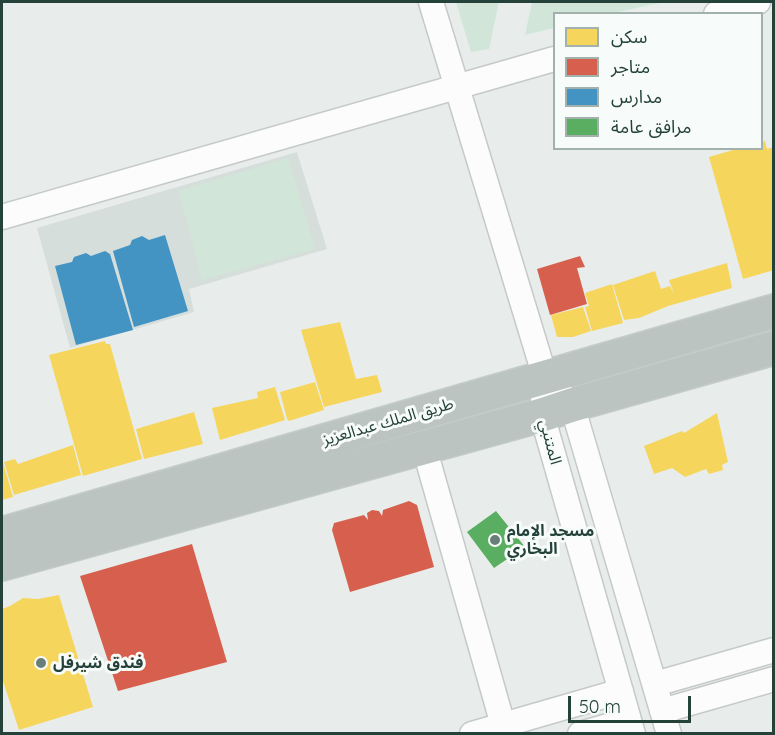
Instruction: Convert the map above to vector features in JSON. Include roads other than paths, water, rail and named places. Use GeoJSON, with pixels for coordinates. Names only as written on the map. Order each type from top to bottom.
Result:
{"type":"FeatureCollection","features":[{"type":"Feature","properties":{"kind":"highway","name":"طريق الملك عبدالعزيز"},"geometry":{"type":"LineString","coordinates":[[2,534],[774,311]]}},
{"type":"Feature","properties":{"kind":"highway","name":"طريق الملك عبدالعزيز"},"geometry":{"type":"LineString","coordinates":[[2,564],[774,348]]}},
{"type":"Feature","properties":{"kind":"street"},"geometry":{"type":"LineString","coordinates":[[431,2],[545,377]]}},
{"type":"Feature","properties":{"kind":"street"},"geometry":{"type":"LineString","coordinates":[[725,8],[758,2]]}},
{"type":"Feature","properties":{"kind":"street"},"geometry":{"type":"LineString","coordinates":[[2,217],[553,60]]}},
{"type":"Feature","properties":{"kind":"street","name":"المتنبي"},"geometry":{"type":"LineString","coordinates":[[545,377],[655,684],[666,722]]}},
{"type":"Feature","properties":{"kind":"street","name":"المتنبي"},"geometry":{"type":"LineString","coordinates":[[557,410],[631,727]]}},
{"type":"Feature","properties":{"kind":"street"},"geometry":{"type":"LineString","coordinates":[[424,447],[503,725]]}},
{"type":"Feature","properties":{"kind":"street"},"geometry":{"type":"LineString","coordinates":[[655,684],[774,650]]}},
{"type":"Feature","properties":{"kind":"street"},"geometry":{"type":"LineString","coordinates":[[666,722],[774,679]]}},
{"type":"Feature","properties":{"kind":"street"},"geometry":{"type":"LineString","coordinates":[[472,734],[621,691]]}},
{"type":"Feature","properties":{"kind":"street"},"geometry":{"type":"LineString","coordinates":[[580,734],[631,727]]}},
{"type":"Feature","properties":{"kind":"place","name":"مسجد الإمام البخاري"},"geometry":{"type":"Point","coordinates":[495,540]}},
{"type":"Feature","properties":{"kind":"place","name":"فندق شيرفل"},"geometry":{"type":"Point","coordinates":[41,663]}}]}
